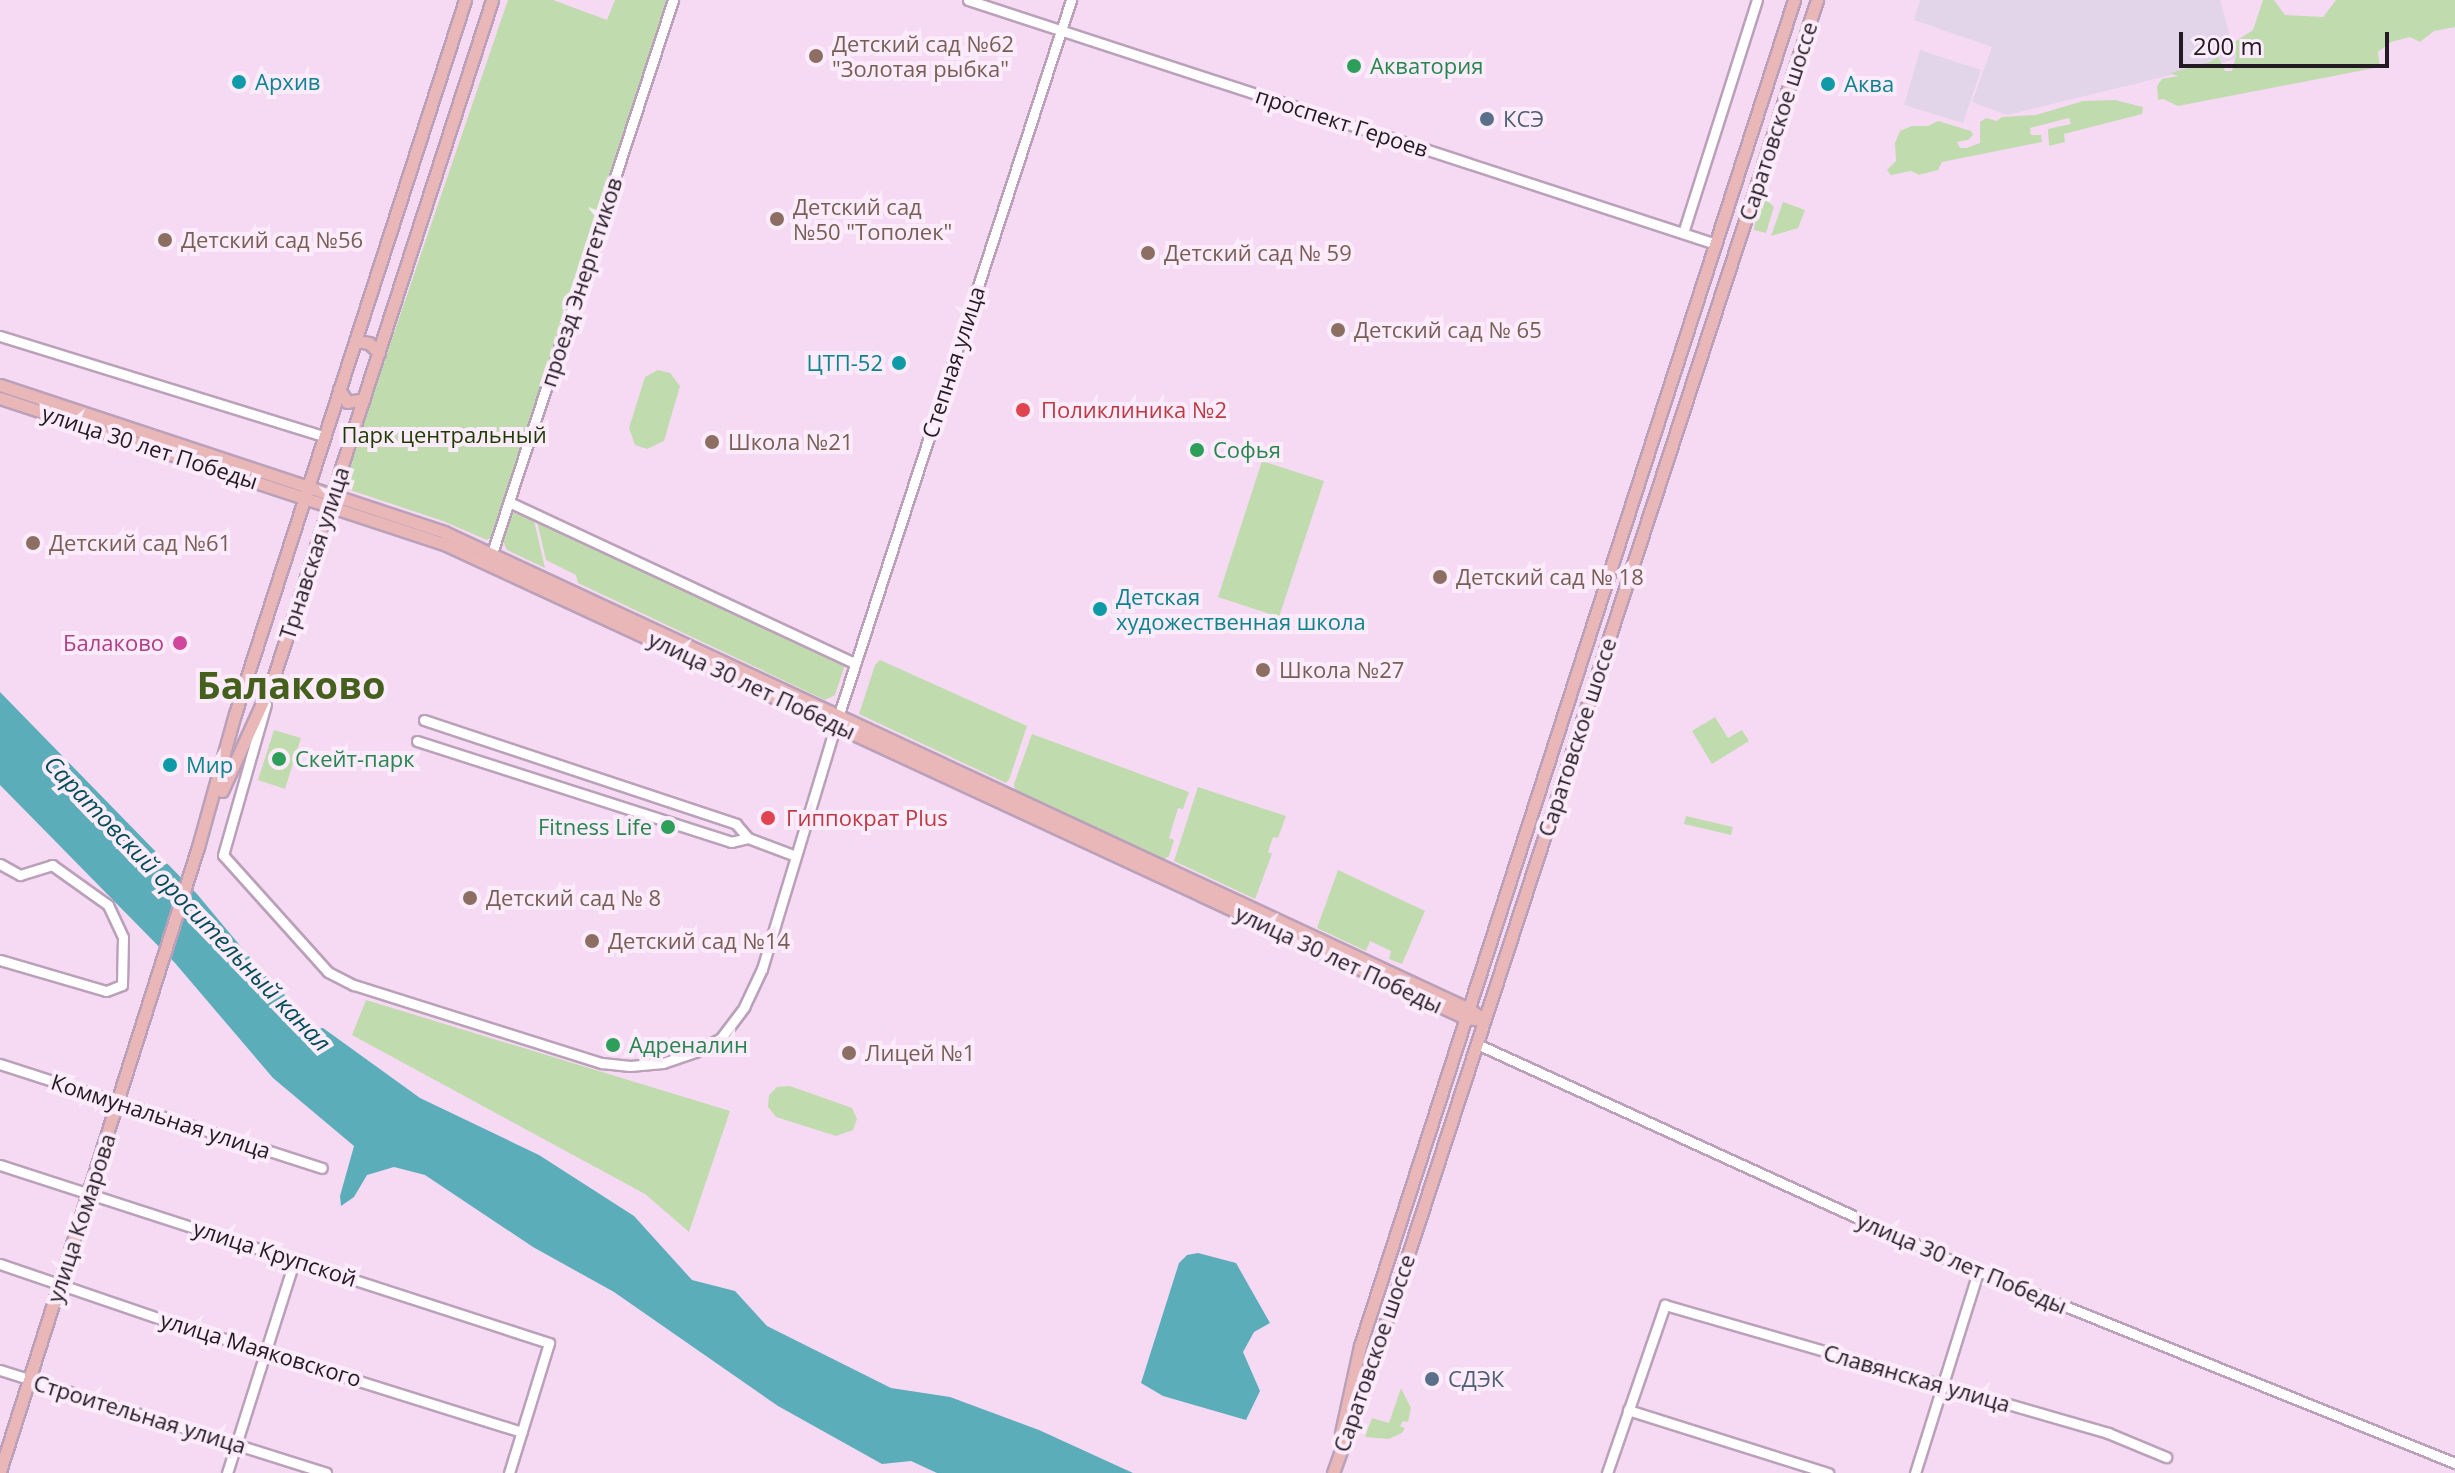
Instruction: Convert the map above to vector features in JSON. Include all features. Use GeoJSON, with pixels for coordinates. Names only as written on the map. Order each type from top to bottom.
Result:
{"type":"FeatureCollection","features":[{"type":"Feature","properties":{"kind":"main road","name":"Трнавская улица"},"geometry":{"type":"LineString","coordinates":[[198,847],[235,714],[465,0]]}},
{"type":"Feature","properties":{"kind":"main road","name":"Трнавская улица"},"geometry":{"type":"LineString","coordinates":[[198,847],[273,679],[492,0]]}},
{"type":"Feature","properties":{"kind":"main road","name":"Саратовское шоссе"},"geometry":{"type":"LineString","coordinates":[[1794,0],[1360,1346],[1351,1410],[1477,1044],[1817,0]]}},
{"type":"Feature","properties":{"kind":"main road"},"geometry":{"type":"LineString","coordinates":[[1746,150],[1767,156]]}},
{"type":"Feature","properties":{"kind":"main road"},"geometry":{"type":"LineString","coordinates":[[1689,327],[1709,333]]}},
{"type":"Feature","properties":{"kind":"main road"},"geometry":{"type":"LineString","coordinates":[[355,341],[369,343],[379,353]]}},
{"type":"Feature","properties":{"kind":"main road"},"geometry":{"type":"LineString","coordinates":[[0,378],[64,406]]}},
{"type":"Feature","properties":{"kind":"main road"},"geometry":{"type":"LineString","coordinates":[[0,385],[307,492]]}},
{"type":"Feature","properties":{"kind":"main road"},"geometry":{"type":"LineString","coordinates":[[339,389],[347,402],[364,399]]}},
{"type":"Feature","properties":{"kind":"main road","name":"улица 30 лет Победы"},"geometry":{"type":"LineString","coordinates":[[4,400],[332,499],[490,558],[1484,1020]]}},
{"type":"Feature","properties":{"kind":"main road"},"geometry":{"type":"LineString","coordinates":[[235,714],[255,720]]}},
{"type":"Feature","properties":{"kind":"main road"},"geometry":{"type":"LineString","coordinates":[[1554,747],[1572,752]]}},
{"type":"Feature","properties":{"kind":"main road","name":"улица Комарова"},"geometry":{"type":"LineString","coordinates":[[0,1471],[198,847]]}},
{"type":"Feature","properties":{"kind":"street","name":"проезд Энергетиков"},"geometry":{"type":"LineString","coordinates":[[490,558],[673,0]]}},
{"type":"Feature","properties":{"kind":"street","name":"проспект Героев"},"geometry":{"type":"LineString","coordinates":[[968,0],[1716,244]]}},
{"type":"Feature","properties":{"kind":"street","name":"Степная улица"},"geometry":{"type":"LineString","coordinates":[[249,767],[223,855],[328,972],[354,985],[602,1063],[630,1066],[663,1063],[721,1038],[744,1007],[762,969],[837,719],[1071,0]]}},
{"type":"Feature","properties":{"kind":"street"},"geometry":{"type":"LineString","coordinates":[[1683,233],[1757,0]]}},
{"type":"Feature","properties":{"kind":"street"},"geometry":{"type":"LineString","coordinates":[[0,336],[324,436]]}},
{"type":"Feature","properties":{"kind":"street"},"geometry":{"type":"LineString","coordinates":[[509,502],[855,663]]}},
{"type":"Feature","properties":{"kind":"street"},"geometry":{"type":"LineString","coordinates":[[249,767],[273,679]]}},
{"type":"Feature","properties":{"kind":"street"},"geometry":{"type":"LineString","coordinates":[[424,720],[736,824],[748,838],[796,856]]}},
{"type":"Feature","properties":{"kind":"street"},"geometry":{"type":"LineString","coordinates":[[417,741],[731,842],[748,838]]}},
{"type":"Feature","properties":{"kind":"street"},"geometry":{"type":"LineString","coordinates":[[234,762],[244,758],[249,767]]}},
{"type":"Feature","properties":{"kind":"street"},"geometry":{"type":"LineString","coordinates":[[0,864],[20,875],[52,865],[108,905],[123,937],[122,985],[106,991],[0,960]]}},
{"type":"Feature","properties":{"kind":"street","name":"улица 30 лет Победы"},"geometry":{"type":"LineString","coordinates":[[1477,1044],[1978,1272],[2455,1463]]}},
{"type":"Feature","properties":{"kind":"street","name":"Коммунальная улица"},"geometry":{"type":"LineString","coordinates":[[0,1064],[322,1168]]}},
{"type":"Feature","properties":{"kind":"street","name":"улица Крупской"},"geometry":{"type":"LineString","coordinates":[[0,1165],[295,1258],[549,1343],[522,1432]]}},
{"type":"Feature","properties":{"kind":"street"},"geometry":{"type":"LineString","coordinates":[[227,1473],[295,1258]]}},
{"type":"Feature","properties":{"kind":"street","name":"улица Маяковского"},"geometry":{"type":"LineString","coordinates":[[0,1264],[61,1282],[161,1319],[265,1349],[522,1432]]}},
{"type":"Feature","properties":{"kind":"street"},"geometry":{"type":"LineString","coordinates":[[1915,1473],[1978,1272]]}},
{"type":"Feature","properties":{"kind":"street","name":"Славянская улица"},"geometry":{"type":"LineString","coordinates":[[1628,1410],[1665,1305],[2108,1433],[2166,1457]]}},
{"type":"Feature","properties":{"kind":"street","name":"Строительная улица"},"geometry":{"type":"LineString","coordinates":[[0,1370],[326,1473]]}},
{"type":"Feature","properties":{"kind":"street"},"geometry":{"type":"LineString","coordinates":[[1607,1473],[1628,1410],[1828,1473]]}},
{"type":"Feature","properties":{"kind":"street"},"geometry":{"type":"LineString","coordinates":[[509,1473],[522,1432]]}},
{"type":"Feature","properties":{"kind":"shaded area"},"geometry":{"type":"Polygon","coordinates":[[[1920,0],[2220,0],[2236,59],[2007,115],[1972,102],[1992,47],[1914,20],[1920,0]]]}},
{"type":"Feature","properties":{"kind":"shaded area"},"geometry":{"type":"Polygon","coordinates":[[[1920,50],[1981,70],[1963,123],[1904,105],[1920,50]]]}},
{"type":"Feature","properties":{"kind":"green space","name":"Парк центральный"},"geometry":{"type":"Polygon","coordinates":[[[508,0],[553,0],[607,20],[615,0],[671,0],[496,535],[487,540],[443,521],[350,490],[344,479],[508,0]]]}},
{"type":"Feature","properties":{"kind":"green space"},"geometry":{"type":"Polygon","coordinates":[[[2263,0],[2274,0],[2285,15],[2323,17],[2336,0],[2455,0],[2455,27],[2434,31],[2420,42],[2410,37],[2391,42],[2378,52],[2380,67],[2178,106],[2158,100],[2157,86],[2162,79],[2178,76],[2170,73],[2210,62],[2218,56],[2225,71],[2232,71],[2236,56],[2233,43],[2253,30],[2263,0]]]}},
{"type":"Feature","properties":{"kind":"green space"},"geometry":{"type":"Polygon","coordinates":[[[2115,100],[2143,107],[2142,114],[2064,134],[2065,142],[2049,146],[2048,129],[2071,124],[2069,118],[2030,128],[2031,135],[2041,135],[2042,142],[1942,162],[1938,170],[1919,175],[1911,171],[1891,175],[1887,170],[1896,161],[1895,143],[1900,131],[1912,126],[1928,126],[1938,121],[1971,131],[1973,135],[1968,140],[1957,142],[1960,148],[1967,148],[1980,143],[1980,122],[1986,118],[1997,121],[2002,117],[2036,115],[2083,101],[2115,100]]]}},
{"type":"Feature","properties":{"kind":"green space"},"geometry":{"type":"Polygon","coordinates":[[[1762,196],[1774,207],[1766,233],[1754,230],[1762,196]]]}},
{"type":"Feature","properties":{"kind":"green space"},"geometry":{"type":"Polygon","coordinates":[[[1783,202],[1805,210],[1798,228],[1771,236],[1783,202]]]}},
{"type":"Feature","properties":{"kind":"green space"},"geometry":{"type":"Polygon","coordinates":[[[658,370],[670,373],[680,386],[664,441],[647,449],[635,445],[629,428],[645,377],[658,370]]]}},
{"type":"Feature","properties":{"kind":"green space"},"geometry":{"type":"Polygon","coordinates":[[[1262,461],[1324,481],[1279,617],[1218,597],[1262,461]]]}},
{"type":"Feature","properties":{"kind":"green space"},"geometry":{"type":"Polygon","coordinates":[[[515,510],[533,516],[545,568],[507,550],[502,539],[515,510]]]}},
{"type":"Feature","properties":{"kind":"green space"},"geometry":{"type":"Polygon","coordinates":[[[536,517],[846,662],[835,695],[825,700],[578,583],[576,575],[546,560],[536,517]]]}},
{"type":"Feature","properties":{"kind":"green space"},"geometry":{"type":"Polygon","coordinates":[[[880,660],[1027,726],[1009,780],[1006,783],[859,714],[875,665],[880,660]]]}},
{"type":"Feature","properties":{"kind":"green space"},"geometry":{"type":"Polygon","coordinates":[[[1715,717],[1728,738],[1742,730],[1749,741],[1712,764],[1692,731],[1715,717]]]}},
{"type":"Feature","properties":{"kind":"green space","name":"Скейт-парк"},"geometry":{"type":"Polygon","coordinates":[[[274,730],[301,738],[285,789],[258,780],[274,730]]]}},
{"type":"Feature","properties":{"kind":"green space"},"geometry":{"type":"Polygon","coordinates":[[[1032,734],[1189,792],[1183,809],[1178,808],[1169,838],[1174,840],[1169,856],[1162,861],[1015,792],[1014,784],[1032,734]]]}},
{"type":"Feature","properties":{"kind":"green space"},"geometry":{"type":"Polygon","coordinates":[[[1198,787],[1286,816],[1278,838],[1273,837],[1268,852],[1272,854],[1255,899],[1174,861],[1198,787]]]}},
{"type":"Feature","properties":{"kind":"green space"},"geometry":{"type":"Polygon","coordinates":[[[1686,816],[1733,827],[1731,835],[1684,824],[1686,816]]]}},
{"type":"Feature","properties":{"kind":"green space"},"geometry":{"type":"Polygon","coordinates":[[[1338,870],[1425,911],[1402,964],[1389,959],[1391,951],[1370,941],[1366,951],[1317,928],[1338,870]]]}},
{"type":"Feature","properties":{"kind":"green space"},"geometry":{"type":"Polygon","coordinates":[[[366,1000],[730,1111],[689,1232],[645,1194],[352,1035],[366,1000]]]}},
{"type":"Feature","properties":{"kind":"green space"},"geometry":{"type":"Polygon","coordinates":[[[790,1086],[852,1108],[857,1119],[853,1130],[836,1136],[776,1117],[768,1107],[769,1095],[777,1087],[790,1086]]]}},
{"type":"Feature","properties":{"kind":"green space"},"geometry":{"type":"Polygon","coordinates":[[[1401,1388],[1411,1408],[1408,1422],[1403,1421],[1400,1426],[1405,1428],[1402,1433],[1389,1439],[1365,1437],[1372,1418],[1389,1423],[1401,1388]]]}},
{"type":"Feature","properties":{"kind":"water","name":"Саратовский оросительный канал"},"geometry":{"type":"Polygon","coordinates":[[[0,692],[197,894],[262,972],[302,1012],[304,1021],[312,1030],[323,1028],[420,1098],[539,1155],[634,1216],[692,1280],[735,1291],[767,1326],[891,1388],[950,1397],[1039,1430],[1133,1473],[937,1473],[911,1461],[882,1464],[778,1406],[614,1292],[533,1247],[425,1175],[394,1167],[367,1175],[354,1197],[341,1206],[340,1196],[354,1146],[273,1078],[175,963],[0,785],[0,692]]]}},
{"type":"Feature","properties":{"kind":"water"},"geometry":{"type":"Polygon","coordinates":[[[1198,1253],[1236,1263],[1270,1323],[1254,1332],[1243,1352],[1260,1391],[1246,1420],[1163,1396],[1141,1383],[1179,1263],[1187,1255],[1198,1253]]]}},
{"type":"Feature","properties":{"kind":"place","name":"Детский сад №62 \"Золотая рыбка\""},"geometry":{"type":"Point","coordinates":[816,56]}},
{"type":"Feature","properties":{"kind":"place","name":"Акватория"},"geometry":{"type":"Point","coordinates":[1354,66]}},
{"type":"Feature","properties":{"kind":"place","name":"Архив"},"geometry":{"type":"Point","coordinates":[239,82]}},
{"type":"Feature","properties":{"kind":"place","name":"Аква"},"geometry":{"type":"Point","coordinates":[1828,84]}},
{"type":"Feature","properties":{"kind":"place","name":"КСЭ"},"geometry":{"type":"Point","coordinates":[1487,119]}},
{"type":"Feature","properties":{"kind":"place","name":"Детский сад №50 \"Тополек\""},"geometry":{"type":"Point","coordinates":[777,219]}},
{"type":"Feature","properties":{"kind":"place","name":"Детский сад №56"},"geometry":{"type":"Point","coordinates":[165,240]}},
{"type":"Feature","properties":{"kind":"place","name":"Детский сад № 59"},"geometry":{"type":"Point","coordinates":[1148,253]}},
{"type":"Feature","properties":{"kind":"place","name":"Детский сад № 65"},"geometry":{"type":"Point","coordinates":[1338,330]}},
{"type":"Feature","properties":{"kind":"place","name":"ЦТП-52"},"geometry":{"type":"Point","coordinates":[899,363]}},
{"type":"Feature","properties":{"kind":"place","name":"Поликлиника №2"},"geometry":{"type":"Point","coordinates":[1023,410]}},
{"type":"Feature","properties":{"kind":"place","name":"Школа №21"},"geometry":{"type":"Point","coordinates":[712,442]}},
{"type":"Feature","properties":{"kind":"place","name":"Софья"},"geometry":{"type":"Point","coordinates":[1197,450]}},
{"type":"Feature","properties":{"kind":"place","name":"Детский сад №61"},"geometry":{"type":"Point","coordinates":[33,543]}},
{"type":"Feature","properties":{"kind":"place","name":"Детский сад № 18"},"geometry":{"type":"Point","coordinates":[1440,577]}},
{"type":"Feature","properties":{"kind":"place","name":"Детская художественная школа"},"geometry":{"type":"Point","coordinates":[1100,609]}},
{"type":"Feature","properties":{"kind":"place","name":"Балаково"},"geometry":{"type":"Point","coordinates":[180,643]}},
{"type":"Feature","properties":{"kind":"place","name":"Школа №27"},"geometry":{"type":"Point","coordinates":[1263,670]}},
{"type":"Feature","properties":{"kind":"place","name":"Скейт-парк"},"geometry":{"type":"Point","coordinates":[279,759]}},
{"type":"Feature","properties":{"kind":"place","name":"Мир"},"geometry":{"type":"Point","coordinates":[170,765]}},
{"type":"Feature","properties":{"kind":"place","name":"Гиппократ Plus"},"geometry":{"type":"Point","coordinates":[768,818]}},
{"type":"Feature","properties":{"kind":"place","name":"Fitness Life"},"geometry":{"type":"Point","coordinates":[668,827]}},
{"type":"Feature","properties":{"kind":"place","name":"Детский сад № 8"},"geometry":{"type":"Point","coordinates":[470,898]}},
{"type":"Feature","properties":{"kind":"place","name":"Детский сад №14"},"geometry":{"type":"Point","coordinates":[592,941]}},
{"type":"Feature","properties":{"kind":"place","name":"Адреналин"},"geometry":{"type":"Point","coordinates":[613,1045]}},
{"type":"Feature","properties":{"kind":"place","name":"Лицей №1"},"geometry":{"type":"Point","coordinates":[849,1053]}},
{"type":"Feature","properties":{"kind":"place","name":"СДЭК"},"geometry":{"type":"Point","coordinates":[1432,1379]}},
{"type":"Feature","properties":{"kind":"district","name":"Балаково"},"geometry":{"type":"Point","coordinates":[291,685]}}]}
